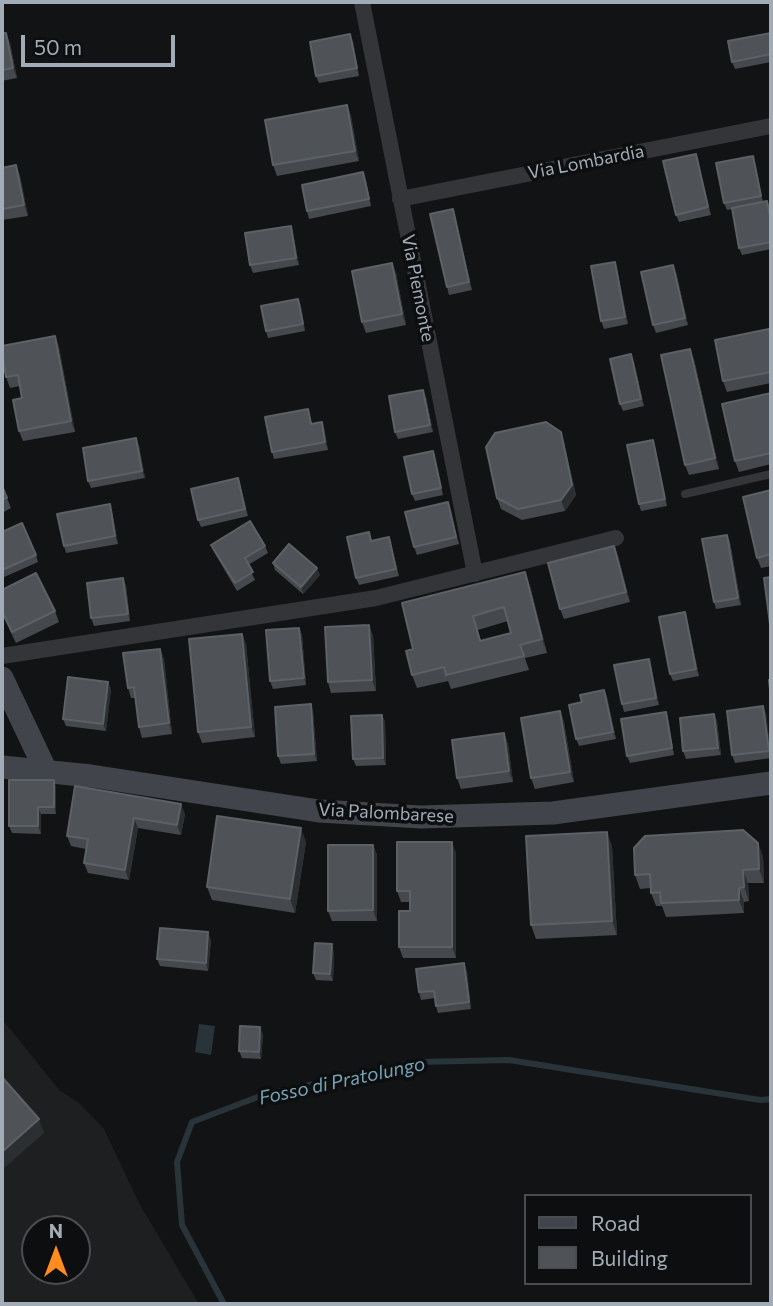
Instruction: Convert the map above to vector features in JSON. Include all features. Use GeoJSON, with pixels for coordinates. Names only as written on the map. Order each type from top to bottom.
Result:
{"type":"FeatureCollection","features":[{"type":"Feature","properties":{"kind":"main road"},"geometry":{"type":"LineString","coordinates":[[2,678],[46,771]]}},
{"type":"Feature","properties":{"kind":"main road","name":"Via Palombarese"},"geometry":{"type":"LineString","coordinates":[[2,767],[319,811],[432,817],[589,810],[771,783]]}},
{"type":"Feature","properties":{"kind":"street","name":"Via Piemonte"},"geometry":{"type":"LineString","coordinates":[[362,2],[475,574]]}},
{"type":"Feature","properties":{"kind":"street","name":"Via Lombardia"},"geometry":{"type":"LineString","coordinates":[[400,199],[771,126]]}},
{"type":"Feature","properties":{"kind":"street"},"geometry":{"type":"LineString","coordinates":[[2,656],[367,600],[616,538]]}},
{"type":"Feature","properties":{"kind":"lane"},"geometry":{"type":"LineString","coordinates":[[685,494],[771,474]]}},
{"type":"Feature","properties":{"kind":"shaded area"},"geometry":{"type":"Polygon","coordinates":[[[2,1019],[60,1091],[79,1103],[104,1129],[140,1205],[199,1304],[2,1304],[2,1019]]]}},
{"type":"Feature","properties":{"kind":"shaded area"},"geometry":{"type":"Polygon","coordinates":[[[199,1024],[215,1026],[211,1055],[195,1052],[199,1024]]]}},
{"type":"Feature","properties":{"kind":"building"},"geometry":{"type":"Polygon","coordinates":[[[2,33],[6,33],[13,68],[2,70],[2,33]]]}},
{"type":"Feature","properties":{"kind":"building"},"geometry":{"type":"Polygon","coordinates":[[[771,33],[771,54],[732,62],[728,41],[771,33]]]}},
{"type":"Feature","properties":{"kind":"building"},"geometry":{"type":"Polygon","coordinates":[[[350,34],[357,68],[316,76],[310,42],[350,34]]]}},
{"type":"Feature","properties":{"kind":"building"},"geometry":{"type":"Polygon","coordinates":[[[347,105],[355,151],[273,165],[265,120],[347,105]]]}},
{"type":"Feature","properties":{"kind":"building"},"geometry":{"type":"Polygon","coordinates":[[[696,154],[708,207],[676,215],[663,161],[696,154]]]}},
{"type":"Feature","properties":{"kind":"building"},"geometry":{"type":"Polygon","coordinates":[[[753,156],[761,196],[724,203],[716,163],[753,156]]]}},
{"type":"Feature","properties":{"kind":"building"},"geometry":{"type":"Polygon","coordinates":[[[16,165],[24,205],[2,209],[2,168],[16,165]]]}},
{"type":"Feature","properties":{"kind":"building"},"geometry":{"type":"Polygon","coordinates":[[[363,172],[369,199],[307,211],[302,185],[363,172]]]}},
{"type":"Feature","properties":{"kind":"building"},"geometry":{"type":"Polygon","coordinates":[[[767,201],[771,242],[739,248],[732,208],[767,201]]]}},
{"type":"Feature","properties":{"kind":"building"},"geometry":{"type":"Polygon","coordinates":[[[453,209],[469,282],[447,287],[430,214],[453,209]]]}},
{"type":"Feature","properties":{"kind":"building"},"geometry":{"type":"Polygon","coordinates":[[[291,226],[296,258],[250,265],[245,233],[291,226]]]}},
{"type":"Feature","properties":{"kind":"building"},"geometry":{"type":"Polygon","coordinates":[[[615,262],[625,317],[601,321],[591,266],[615,262]]]}},
{"type":"Feature","properties":{"kind":"building"},"geometry":{"type":"Polygon","coordinates":[[[392,263],[402,314],[362,322],[352,271],[392,263]]]}},
{"type":"Feature","properties":{"kind":"building"},"geometry":{"type":"Polygon","coordinates":[[[673,265],[685,318],[653,325],[641,272],[673,265]]]}},
{"type":"Feature","properties":{"kind":"building"},"geometry":{"type":"Polygon","coordinates":[[[298,299],[303,324],[266,331],[261,306],[298,299]]]}},
{"type":"Feature","properties":{"kind":"building"},"geometry":{"type":"Polygon","coordinates":[[[769,329],[771,372],[723,381],[715,340],[769,329]]]}},
{"type":"Feature","properties":{"kind":"building"},"geometry":{"type":"Polygon","coordinates":[[[55,336],[71,421],[19,431],[13,400],[22,398],[18,375],[6,377],[2,346],[55,336]]]}},
{"type":"Feature","properties":{"kind":"building"},"geometry":{"type":"Polygon","coordinates":[[[690,349],[715,458],[685,465],[661,355],[690,349]]]}},
{"type":"Feature","properties":{"kind":"building"},"geometry":{"type":"Polygon","coordinates":[[[631,354],[641,399],[620,404],[610,359],[631,354]]]}},
{"type":"Feature","properties":{"kind":"building"},"geometry":{"type":"Polygon","coordinates":[[[423,390],[430,425],[395,432],[389,396],[423,390]]]}},
{"type":"Feature","properties":{"kind":"building"},"geometry":{"type":"Polygon","coordinates":[[[771,393],[771,453],[735,461],[722,404],[771,393]]]}},
{"type":"Feature","properties":{"kind":"building"},"geometry":{"type":"Polygon","coordinates":[[[308,409],[311,424],[322,422],[325,442],[272,452],[265,417],[308,409]]]}},
{"type":"Feature","properties":{"kind":"building"},"geometry":{"type":"Polygon","coordinates":[[[546,422],[561,432],[572,485],[561,500],[518,509],[497,498],[486,447],[495,433],[546,422]]]}},
{"type":"Feature","properties":{"kind":"building"},"geometry":{"type":"Polygon","coordinates":[[[136,438],[142,471],[88,481],[83,448],[136,438]]]}},
{"type":"Feature","properties":{"kind":"building"},"geometry":{"type":"Polygon","coordinates":[[[653,440],[665,499],[639,504],[627,445],[653,440]]]}},
{"type":"Feature","properties":{"kind":"building"},"geometry":{"type":"Polygon","coordinates":[[[433,451],[441,488],[412,494],[404,457],[433,451]]]}},
{"type":"Feature","properties":{"kind":"building"},"geometry":{"type":"Polygon","coordinates":[[[238,478],[245,509],[198,520],[191,489],[238,478]]]}},
{"type":"Feature","properties":{"kind":"building"},"geometry":{"type":"Polygon","coordinates":[[[2,486],[7,498],[2,500],[2,486]]]}},
{"type":"Feature","properties":{"kind":"building"},"geometry":{"type":"Polygon","coordinates":[[[771,490],[771,554],[757,558],[743,497],[771,490]]]}},
{"type":"Feature","properties":{"kind":"building"},"geometry":{"type":"Polygon","coordinates":[[[448,502],[456,537],[414,547],[405,512],[448,502]]]}},
{"type":"Feature","properties":{"kind":"building"},"geometry":{"type":"Polygon","coordinates":[[[110,504],[115,536],[64,546],[57,514],[110,504]]]}},
{"type":"Feature","properties":{"kind":"building"},"geometry":{"type":"Polygon","coordinates":[[[250,521],[265,546],[245,558],[253,572],[235,583],[211,545],[250,521]]]}},
{"type":"Feature","properties":{"kind":"building"},"geometry":{"type":"Polygon","coordinates":[[[22,523],[36,555],[2,570],[2,532],[22,523]]]}},
{"type":"Feature","properties":{"kind":"building"},"geometry":{"type":"Polygon","coordinates":[[[369,532],[371,541],[389,537],[396,569],[356,578],[347,537],[369,532]]]}},
{"type":"Feature","properties":{"kind":"building"},"geometry":{"type":"Polygon","coordinates":[[[727,535],[738,598],[714,602],[702,539],[727,535]]]}},
{"type":"Feature","properties":{"kind":"building"},"geometry":{"type":"Polygon","coordinates":[[[289,544],[317,568],[301,587],[273,563],[289,544]]]}},
{"type":"Feature","properties":{"kind":"building"},"geometry":{"type":"Polygon","coordinates":[[[614,546],[626,592],[560,609],[548,563],[614,546]]]}},
{"type":"Feature","properties":{"kind":"building"},"geometry":{"type":"Polygon","coordinates":[[[525,572],[542,639],[520,645],[524,656],[446,675],[444,667],[412,675],[406,651],[413,649],[402,603],[525,572]],[[504,607],[473,616],[480,641],[511,633],[504,607]]]}},
{"type":"Feature","properties":{"kind":"building"},"geometry":{"type":"Polygon","coordinates":[[[36,573],[55,611],[12,632],[2,611],[2,590],[36,573]]]}},
{"type":"Feature","properties":{"kind":"building"},"geometry":{"type":"Polygon","coordinates":[[[771,577],[771,623],[770,624],[764,578],[771,577]]]}},
{"type":"Feature","properties":{"kind":"building"},"geometry":{"type":"Polygon","coordinates":[[[123,578],[128,614],[91,618],[87,583],[123,578]]]}},
{"type":"Feature","properties":{"kind":"building"},"geometry":{"type":"Polygon","coordinates":[[[685,612],[696,669],[670,674],[659,617],[685,612]]]}},
{"type":"Feature","properties":{"kind":"building"},"geometry":{"type":"Polygon","coordinates":[[[369,625],[372,680],[328,682],[325,627],[369,625]]]}},
{"type":"Feature","properties":{"kind":"building"},"geometry":{"type":"Polygon","coordinates":[[[299,628],[304,678],[270,681],[266,630],[299,628]]]}},
{"type":"Feature","properties":{"kind":"building"},"geometry":{"type":"Polygon","coordinates":[[[242,634],[251,727],[198,732],[189,639],[242,634]]]}},
{"type":"Feature","properties":{"kind":"building"},"geometry":{"type":"Polygon","coordinates":[[[160,649],[169,723],[139,727],[134,687],[128,688],[123,653],[160,649]]]}},
{"type":"Feature","properties":{"kind":"building"},"geometry":{"type":"Polygon","coordinates":[[[649,659],[656,698],[622,704],[614,665],[649,659]]]}},
{"type":"Feature","properties":{"kind":"building"},"geometry":{"type":"Polygon","coordinates":[[[68,677],[108,682],[103,724],[63,719],[68,677]]]}},
{"type":"Feature","properties":{"kind":"building"},"geometry":{"type":"Polygon","coordinates":[[[604,690],[613,732],[576,739],[569,705],[582,702],[580,695],[604,690]]]}},
{"type":"Feature","properties":{"kind":"building"},"geometry":{"type":"Polygon","coordinates":[[[311,704],[314,754],[278,756],[275,707],[311,704]]]}},
{"type":"Feature","properties":{"kind":"building"},"geometry":{"type":"Polygon","coordinates":[[[763,706],[769,751],[732,755],[727,711],[763,706]]]}},
{"type":"Feature","properties":{"kind":"building"},"geometry":{"type":"Polygon","coordinates":[[[560,711],[570,772],[531,778],[521,718],[560,711]]]}},
{"type":"Feature","properties":{"kind":"building"},"geometry":{"type":"Polygon","coordinates":[[[666,712],[672,748],[627,756],[621,719],[666,712]]]}},
{"type":"Feature","properties":{"kind":"building"},"geometry":{"type":"Polygon","coordinates":[[[714,714],[718,748],[683,751],[680,718],[714,714]]]}},
{"type":"Feature","properties":{"kind":"building"},"geometry":{"type":"Polygon","coordinates":[[[382,715],[383,758],[353,759],[351,716],[382,715]]]}},
{"type":"Feature","properties":{"kind":"building"},"geometry":{"type":"Polygon","coordinates":[[[504,733],[509,771],[457,778],[452,740],[504,733]]]}},
{"type":"Feature","properties":{"kind":"building"},"geometry":{"type":"Polygon","coordinates":[[[9,780],[54,780],[54,807],[38,807],[38,826],[9,826],[9,780]]]}},
{"type":"Feature","properties":{"kind":"building"},"geometry":{"type":"Polygon","coordinates":[[[75,786],[181,804],[177,825],[134,818],[125,870],[84,863],[88,839],[67,836],[75,786]]]}},
{"type":"Feature","properties":{"kind":"building"},"geometry":{"type":"Polygon","coordinates":[[[217,816],[301,828],[290,899],[207,887],[217,816]]]}},
{"type":"Feature","properties":{"kind":"building"},"geometry":{"type":"Polygon","coordinates":[[[743,830],[758,843],[759,869],[743,870],[744,887],[739,888],[739,900],[661,903],[660,892],[651,893],[650,874],[635,875],[634,848],[645,836],[743,830]]]}},
{"type":"Feature","properties":{"kind":"building"},"geometry":{"type":"Polygon","coordinates":[[[607,832],[612,921],[531,925],[526,836],[607,832]]]}},
{"type":"Feature","properties":{"kind":"building"},"geometry":{"type":"Polygon","coordinates":[[[397,842],[452,842],[452,947],[399,947],[399,911],[410,911],[410,891],[397,891],[397,842]]]}},
{"type":"Feature","properties":{"kind":"building"},"geometry":{"type":"Polygon","coordinates":[[[328,845],[373,845],[373,910],[328,911],[328,845]]]}},
{"type":"Feature","properties":{"kind":"building"},"geometry":{"type":"Polygon","coordinates":[[[160,928],[208,932],[206,963],[157,959],[160,928]]]}},
{"type":"Feature","properties":{"kind":"building"},"geometry":{"type":"Polygon","coordinates":[[[315,943],[332,944],[330,974],[313,973],[315,943]]]}},
{"type":"Feature","properties":{"kind":"building"},"geometry":{"type":"Polygon","coordinates":[[[464,963],[469,1002],[436,1006],[434,991],[419,992],[416,969],[464,963]]]}},
{"type":"Feature","properties":{"kind":"building"},"geometry":{"type":"Polygon","coordinates":[[[240,1026],[260,1027],[259,1052],[239,1051],[240,1026]]]}},
{"type":"Feature","properties":{"kind":"building"},"geometry":{"type":"Polygon","coordinates":[[[2,1077],[39,1119],[2,1152],[2,1077]]]}},
{"type":"Feature","properties":{"kind":"waterway","name":"Fosso di Pratolungo"},"geometry":{"type":"LineString","coordinates":[[224,1304],[182,1225],[177,1162],[192,1122],[263,1095],[416,1062],[509,1060],[760,1100],[771,1099]]}}]}
